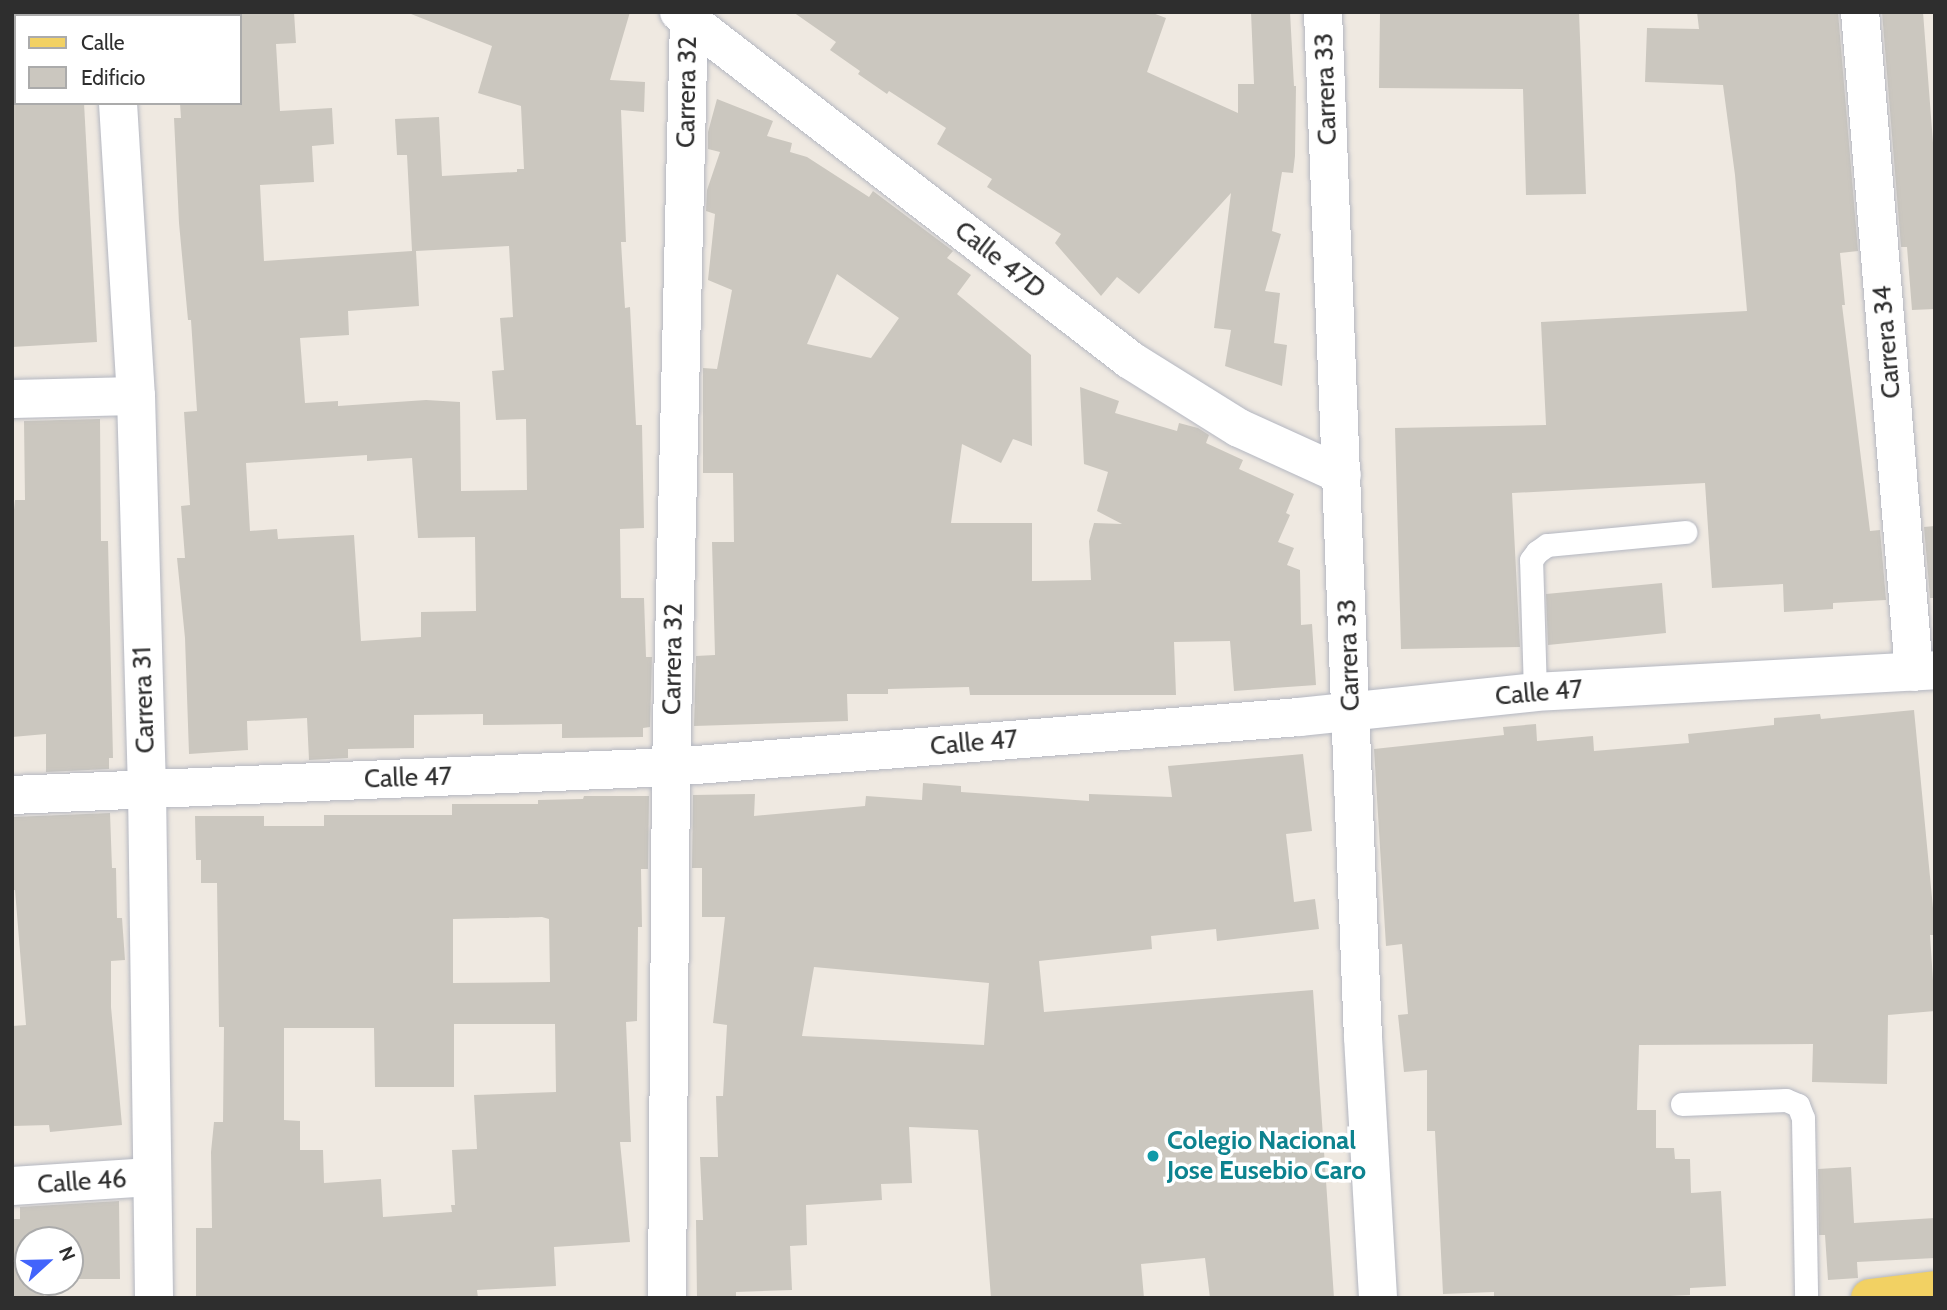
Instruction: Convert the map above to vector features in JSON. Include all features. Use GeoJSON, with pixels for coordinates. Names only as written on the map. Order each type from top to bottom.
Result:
{"type":"FeatureCollection","features":[{"type":"Feature","properties":{"kind":"main road"},"geometry":{"type":"LineString","coordinates":[[1870,1298],[1935,1290]]}},
{"type":"Feature","properties":{"kind":"street","name":"Carrera 33"},"geometry":{"type":"LineString","coordinates":[[1323,12],[1363,1037],[1378,1298]]}},
{"type":"Feature","properties":{"kind":"street","name":"Carrera 34"},"geometry":{"type":"LineString","coordinates":[[1860,12],[1924,671]]}},
{"type":"Feature","properties":{"kind":"street","name":"Calle 47D"},"geometry":{"type":"LineString","coordinates":[[684,17],[1130,360],[1239,428],[1342,475]]}},
{"type":"Feature","properties":{"kind":"street","name":"Carrera 32"},"geometry":{"type":"LineString","coordinates":[[667,1298],[670,767],[684,17]]}},
{"type":"Feature","properties":{"kind":"street","name":"Carrera 31"},"geometry":{"type":"LineString","coordinates":[[118,105],[136,396],[147,789],[154,1298]]}},
{"type":"Feature","properties":{"kind":"street"},"geometry":{"type":"LineString","coordinates":[[12,399],[136,396]]}},
{"type":"Feature","properties":{"kind":"street","name":"Calle 47"},"geometry":{"type":"LineString","coordinates":[[12,795],[670,767],[1351,712],[1535,692],[1924,671]]}},
{"type":"Feature","properties":{"kind":"street","name":"Calle 46"},"geometry":{"type":"LineString","coordinates":[[12,1186],[151,1177]]}},
{"type":"Feature","properties":{"kind":"lane"},"geometry":{"type":"LineString","coordinates":[[1535,692],[1531,560],[1537,552],[1547,545],[1685,532]]}},
{"type":"Feature","properties":{"kind":"lane"},"geometry":{"type":"LineString","coordinates":[[1682,1104],[1786,1100],[1798,1105],[1803,1118],[1806,1298]]}},
{"type":"Feature","properties":{"kind":"building"},"geometry":{"type":"Polygon","coordinates":[[[240,12],[294,12],[296,43],[276,44],[280,111],[332,108],[334,144],[312,146],[314,182],[260,185],[264,261],[412,251],[407,155],[397,155],[395,119],[439,117],[442,176],[517,172],[517,169],[524,169],[521,106],[478,93],[492,46],[406,12],[630,12],[610,80],[645,82],[644,112],[621,110],[626,242],[621,242],[625,308],[630,307],[636,425],[642,425],[644,528],[620,529],[621,598],[644,598],[646,657],[652,657],[650,727],[643,728],[643,737],[562,738],[562,724],[483,725],[483,714],[414,715],[414,748],[348,749],[348,758],[309,760],[307,718],[247,721],[248,750],[189,754],[185,638],[177,558],[185,558],[181,506],[190,505],[184,412],[197,411],[191,320],[188,320],[179,223],[174,118],[181,118],[180,105],[242,105],[240,12]],[[509,246],[416,251],[419,306],[348,311],[349,335],[300,338],[305,403],[338,401],[338,406],[426,400],[460,402],[461,491],[527,490],[526,419],[496,420],[492,371],[504,370],[500,318],[513,317],[509,246]],[[367,455],[246,463],[250,531],[277,529],[278,539],[354,535],[361,641],[421,637],[421,612],[476,611],[475,537],[418,538],[412,458],[367,461],[367,455]]]}},
{"type":"Feature","properties":{"kind":"building"},"geometry":{"type":"Polygon","coordinates":[[[793,12],[1150,12],[1166,18],[1147,72],[1238,113],[1238,84],[1254,84],[1251,12],[1290,12],[1296,86],[1295,156],[1293,173],[1282,172],[1272,231],[1281,234],[1265,291],[1280,293],[1274,343],[1287,345],[1282,386],[1225,366],[1231,330],[1214,328],[1231,193],[1139,294],[1117,277],[1101,296],[1055,243],[1061,234],[987,187],[992,179],[937,144],[946,128],[858,74],[860,71],[830,50],[836,42],[793,12]]]}},
{"type":"Feature","properties":{"kind":"building"},"geometry":{"type":"Polygon","coordinates":[[[1380,12],[1579,12],[1586,194],[1526,195],[1523,89],[1379,88],[1380,12]]]}},
{"type":"Feature","properties":{"kind":"building"},"geometry":{"type":"Polygon","coordinates":[[[1697,12],[1838,12],[1858,251],[1840,253],[1845,305],[1842,305],[1870,531],[1880,530],[1886,600],[1833,603],[1833,609],[1784,612],[1783,584],[1712,588],[1705,483],[1512,493],[1520,647],[1401,649],[1395,428],[1546,425],[1541,322],[1747,311],[1735,175],[1723,85],[1645,82],[1647,28],[1699,29],[1697,12]]]}},
{"type":"Feature","properties":{"kind":"building"},"geometry":{"type":"Polygon","coordinates":[[[1882,12],[1923,12],[1935,169],[1935,309],[1912,310],[1907,247],[1901,247],[1882,12]]]}},
{"type":"Feature","properties":{"kind":"building"},"geometry":{"type":"Polygon","coordinates":[[[717,99],[773,121],[767,136],[792,143],[790,152],[807,157],[869,197],[873,191],[953,251],[947,258],[971,275],[957,294],[1031,355],[1032,446],[1013,439],[1001,463],[962,444],[951,523],[1032,523],[1032,581],[1091,580],[1089,541],[1094,523],[1122,524],[1097,511],[1108,472],[1084,464],[1080,387],[1119,401],[1115,413],[1177,431],[1179,423],[1198,428],[1209,435],[1206,443],[1243,460],[1239,469],[1294,494],[1286,513],[1290,515],[1278,542],[1294,548],[1287,565],[1300,570],[1301,625],[1312,624],[1316,685],[1234,691],[1230,641],[1174,642],[1176,695],[970,695],[969,687],[888,689],[888,694],[847,694],[848,721],[694,726],[696,656],[715,655],[712,542],[734,542],[733,473],[703,473],[703,368],[717,369],[732,290],[708,280],[715,214],[706,211],[707,190],[720,152],[708,149],[708,132],[717,99]],[[837,274],[807,344],[871,358],[899,318],[837,274]]]}},
{"type":"Feature","properties":{"kind":"building"},"geometry":{"type":"Polygon","coordinates":[[[12,103],[84,105],[97,342],[12,347],[12,103]]]}},
{"type":"Feature","properties":{"kind":"building"},"geometry":{"type":"Polygon","coordinates":[[[100,419],[101,541],[108,541],[113,758],[109,758],[109,769],[46,772],[46,734],[12,737],[12,529],[15,500],[25,500],[24,421],[100,419]]]}},
{"type":"Feature","properties":{"kind":"building"},"geometry":{"type":"Polygon","coordinates":[[[1935,526],[1935,598],[1930,598],[1924,527],[1935,526]]]}},
{"type":"Feature","properties":{"kind":"building"},"geometry":{"type":"Polygon","coordinates":[[[1662,583],[1666,633],[1548,645],[1546,594],[1662,583]]]}},
{"type":"Feature","properties":{"kind":"building"},"geometry":{"type":"Polygon","coordinates":[[[1914,710],[1935,929],[1935,935],[1930,935],[1935,1011],[1888,1015],[1887,1084],[1812,1082],[1813,1044],[1639,1045],[1637,1110],[1656,1110],[1656,1148],[1674,1148],[1675,1159],[1690,1159],[1691,1193],[1721,1191],[1726,1286],[1690,1288],[1690,1295],[1630,1298],[1494,1298],[1494,1292],[1443,1294],[1435,1131],[1427,1131],[1427,1070],[1404,1072],[1398,1015],[1408,1014],[1402,944],[1386,946],[1374,749],[1504,735],[1503,727],[1536,724],[1537,741],[1593,736],[1594,751],[1689,743],[1688,734],[1774,725],[1774,718],[1820,714],[1821,719],[1914,710]]]}},
{"type":"Feature","properties":{"kind":"building"},"geometry":{"type":"Polygon","coordinates":[[[1303,754],[1312,831],[1286,834],[1294,902],[1315,899],[1319,929],[1217,941],[1216,929],[1151,936],[1152,949],[1039,961],[1044,1012],[1313,990],[1334,1298],[1210,1298],[1205,1258],[1141,1264],[1144,1298],[991,1298],[978,1130],[909,1127],[912,1183],[881,1184],[882,1200],[806,1205],[807,1245],[790,1246],[792,1290],[736,1292],[736,1298],[697,1298],[696,1220],[703,1220],[700,1157],[718,1157],[716,1096],[723,1096],[727,1025],[713,1023],[725,917],[702,917],[702,868],[692,868],[693,795],[755,794],[754,816],[865,806],[866,796],[922,800],[923,783],[961,786],[961,792],[1089,801],[1089,794],[1172,797],[1168,766],[1303,754]],[[814,967],[802,1036],[984,1045],[989,983],[814,967]]]}},
{"type":"Feature","properties":{"kind":"building"},"geometry":{"type":"Polygon","coordinates":[[[584,796],[649,796],[648,869],[641,869],[642,927],[638,927],[637,1021],[626,1022],[631,1142],[620,1142],[630,1242],[554,1247],[556,1286],[477,1290],[478,1298],[196,1298],[196,1228],[212,1228],[211,1152],[214,1122],[223,1122],[224,1027],[219,1027],[217,883],[201,883],[201,860],[196,860],[195,816],[264,816],[264,826],[324,826],[324,815],[452,815],[452,804],[538,804],[538,800],[583,799],[584,796]],[[453,919],[453,983],[550,982],[549,919],[453,919]],[[454,1024],[454,1087],[375,1087],[374,1028],[284,1028],[284,1120],[300,1121],[300,1150],[323,1150],[324,1183],[381,1179],[383,1217],[452,1212],[451,1205],[455,1205],[452,1150],[477,1149],[474,1095],[556,1092],[555,1024],[454,1024]]]}},
{"type":"Feature","properties":{"kind":"building"},"geometry":{"type":"Polygon","coordinates":[[[110,813],[112,868],[116,868],[117,918],[122,918],[125,960],[111,961],[111,1007],[122,1125],[50,1132],[49,1125],[12,1126],[12,1026],[26,1025],[15,890],[12,890],[12,817],[110,813]]]}},
{"type":"Feature","properties":{"kind":"building"},"geometry":{"type":"Polygon","coordinates":[[[1851,1167],[1854,1223],[1935,1218],[1935,1258],[1857,1262],[1858,1278],[1828,1280],[1825,1235],[1819,1235],[1818,1169],[1851,1167]]]}},
{"type":"Feature","properties":{"kind":"building"},"geometry":{"type":"Polygon","coordinates":[[[119,1201],[120,1279],[84,1279],[84,1226],[14,1226],[14,1296],[44,1298],[12,1298],[12,1219],[20,1219],[20,1207],[119,1201]]]}},
{"type":"Feature","properties":{"kind":"place","name":"Colegio Nacional Jose Eusebio Caro"},"geometry":{"type":"Point","coordinates":[1153,1156]}}]}
